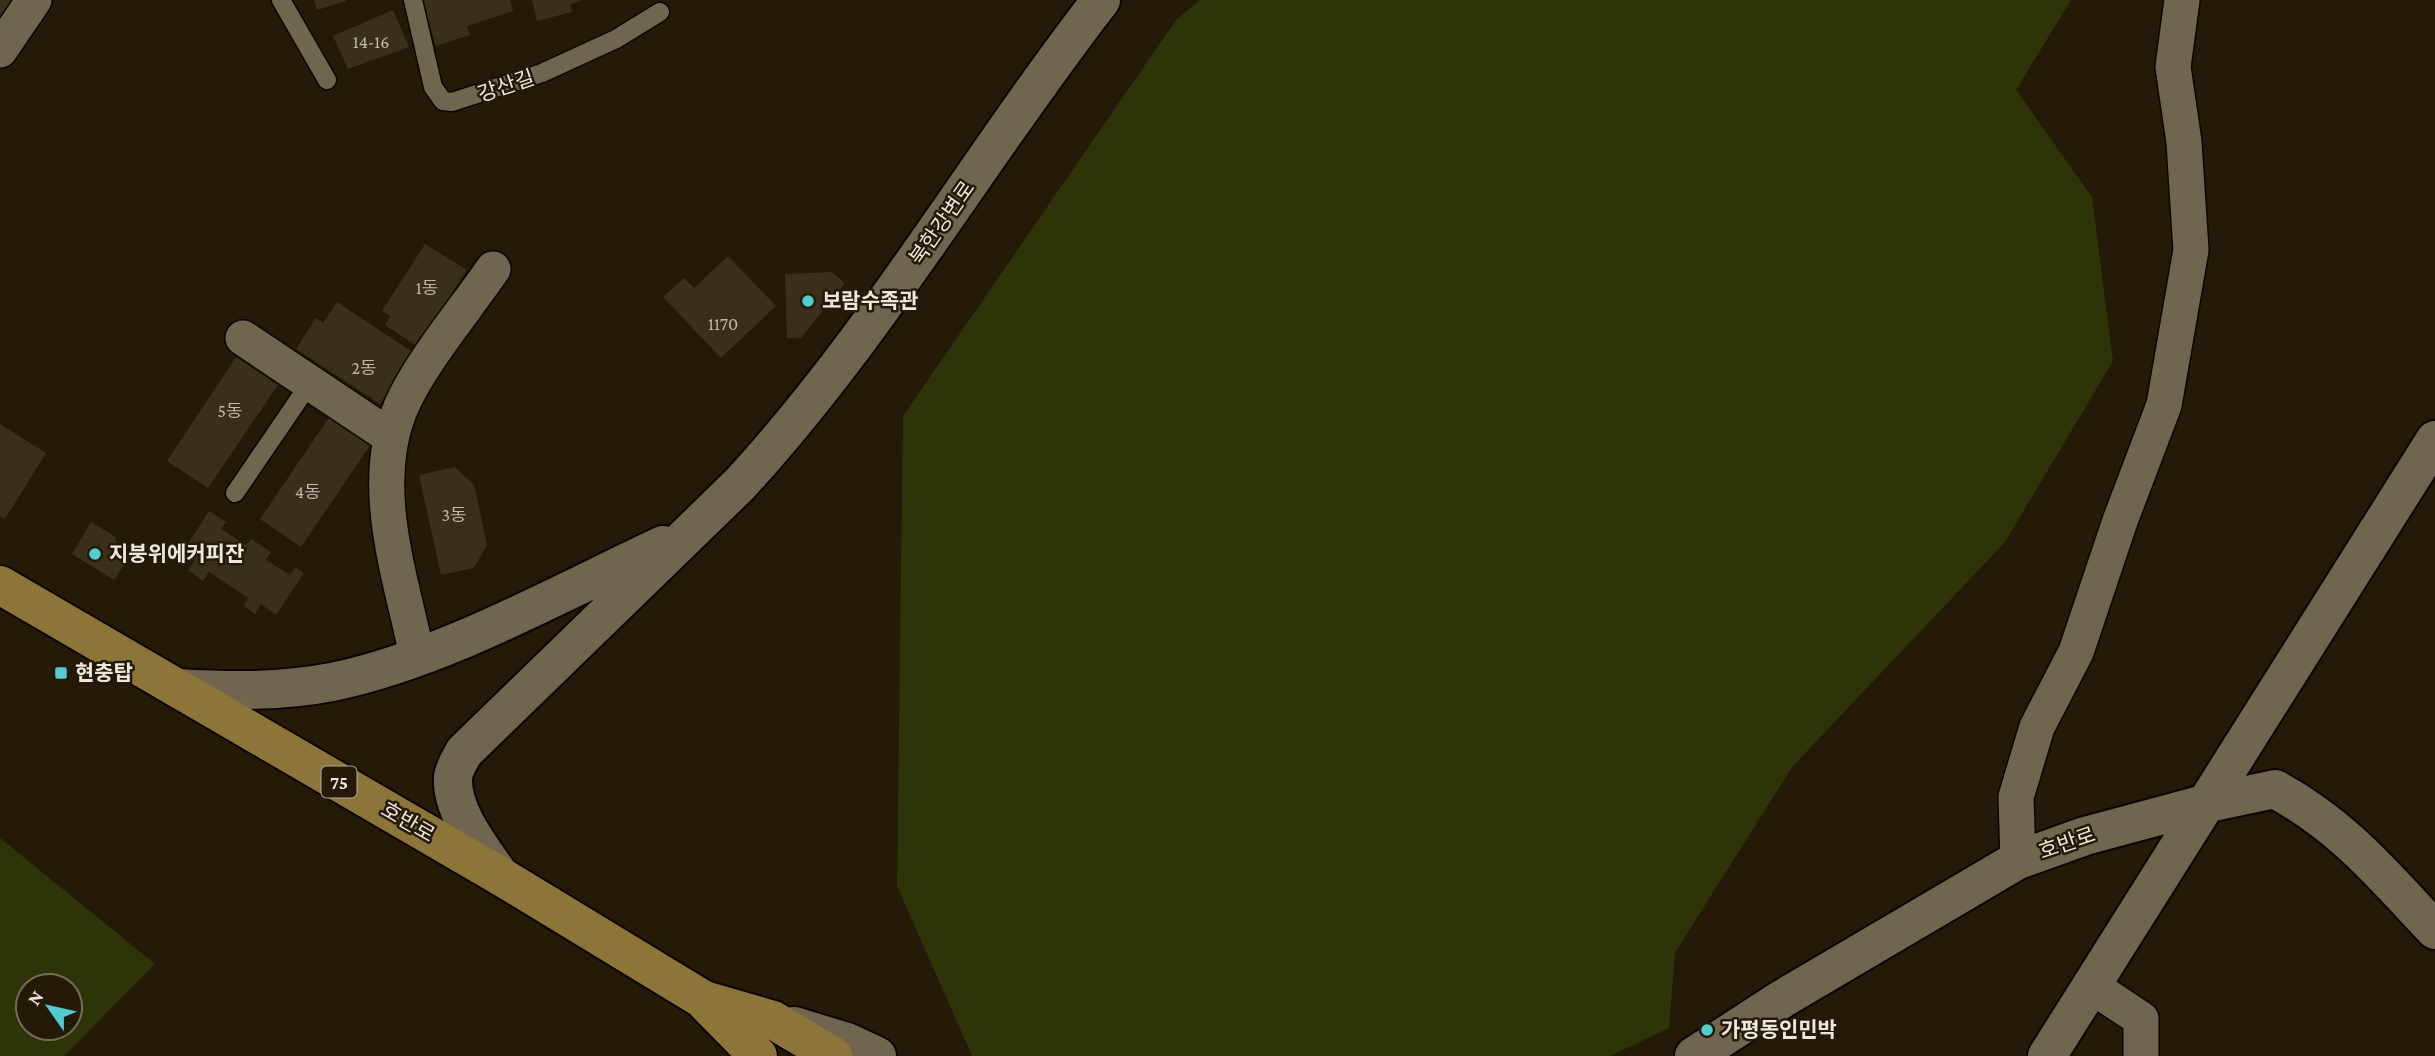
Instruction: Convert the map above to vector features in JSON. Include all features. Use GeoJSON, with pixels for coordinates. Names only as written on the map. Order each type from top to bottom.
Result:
{"type":"FeatureCollection","features":[{"type":"Feature","properties":{"kind":"main road","name":"호반로"},"geometry":{"type":"LineString","coordinates":[[0,585],[500,876],[704,1000],[758,1056]]}},
{"type":"Feature","properties":{"kind":"main road","name":"호반로"},"geometry":{"type":"LineString","coordinates":[[704,1000],[773,1020],[833,1056]]}},
{"type":"Feature","properties":{"kind":"street"},"geometry":{"type":"LineString","coordinates":[[0,50],[34,0]]}},
{"type":"Feature","properties":{"kind":"street","name":"북한강변로"},"geometry":{"type":"LineString","coordinates":[[500,876],[474,838],[455,796],[453,775],[464,752],[690,533],[772,449],[837,371],[1061,51],[1101,0]]}},
{"type":"Feature","properties":{"kind":"street"},"geometry":{"type":"LineString","coordinates":[[2018,860],[2016,797],[2037,727],[2076,652],[2120,521],[2164,405],[2191,250],[2183,142],[2173,66],[2182,0]]}},
{"type":"Feature","properties":{"kind":"street"},"geometry":{"type":"LineString","coordinates":[[417,655],[389,516],[385,472],[391,437],[411,388],[494,269]]}},
{"type":"Feature","properties":{"kind":"street"},"geometry":{"type":"LineString","coordinates":[[243,338],[391,437]]}},
{"type":"Feature","properties":{"kind":"street"},"geometry":{"type":"LineString","coordinates":[[2047,1056],[2435,440]]}},
{"type":"Feature","properties":{"kind":"street"},"geometry":{"type":"LineString","coordinates":[[177,688],[276,690],[332,682],[380,669],[514,615],[690,533]]}},
{"type":"Feature","properties":{"kind":"street","name":"호반로"},"geometry":{"type":"LineString","coordinates":[[1694,1056],[1783,999],[2018,860],[2085,836],[2204,804],[2275,789],[2310,808],[2343,833],[2435,930]]}},
{"type":"Feature","properties":{"kind":"street"},"geometry":{"type":"LineString","coordinates":[[2090,985],[2141,1019],[2141,1056]]}},
{"type":"Feature","properties":{"kind":"street","name":"호반로"},"geometry":{"type":"LineString","coordinates":[[773,1020],[847,1042],[877,1056]]}},
{"type":"Feature","properties":{"kind":"lane"},"geometry":{"type":"LineString","coordinates":[[281,0],[327,80]]}},
{"type":"Feature","properties":{"kind":"lane","name":"강산길"},"geometry":{"type":"LineString","coordinates":[[413,0],[433,87],[443,101],[452,102],[542,73],[616,39],[660,12]]}},
{"type":"Feature","properties":{"kind":"lane"},"geometry":{"type":"LineString","coordinates":[[234,493],[310,383]]}},
{"type":"Feature","properties":{"kind":"green space"},"geometry":{"type":"Polygon","coordinates":[[[1200,0],[2071,0],[2016,90],[2092,197],[2113,361],[2005,542],[1792,767],[1675,953],[1669,1028],[1610,1056],[972,1056],[897,886],[903,416],[1176,20],[1200,0]]]}},
{"type":"Feature","properties":{"kind":"green space"},"geometry":{"type":"Polygon","coordinates":[[[0,838],[155,964],[84,1036],[84,972],[14,972],[14,1042],[78,1042],[64,1056],[0,1056],[0,838]]]}},
{"type":"Feature","properties":{"kind":"building"},"geometry":{"type":"Polygon","coordinates":[[[0,0],[22,0],[0,25],[0,0]]]}},
{"type":"Feature","properties":{"kind":"building"},"geometry":{"type":"Polygon","coordinates":[[[314,0],[346,0],[346,1],[317,10],[314,0]]]}},
{"type":"Feature","properties":{"kind":"building"},"geometry":{"type":"Polygon","coordinates":[[[422,0],[510,0],[513,11],[467,26],[470,35],[436,46],[422,0]]]}},
{"type":"Feature","properties":{"kind":"building"},"geometry":{"type":"Polygon","coordinates":[[[532,0],[581,1],[570,4],[572,12],[537,21],[532,0]]]}},
{"type":"Feature","properties":{"kind":"building"},"geometry":{"type":"Polygon","coordinates":[[[393,10],[409,47],[348,69],[333,36],[393,10]]]}},
{"type":"Feature","properties":{"kind":"building"},"geometry":{"type":"Polygon","coordinates":[[[425,244],[467,270],[417,346],[385,325],[390,316],[382,311],[425,244]]]}},
{"type":"Feature","properties":{"kind":"building"},"geometry":{"type":"Polygon","coordinates":[[[728,256],[776,306],[721,358],[663,297],[684,278],[694,288],[728,256]]]}},
{"type":"Feature","properties":{"kind":"building"},"geometry":{"type":"Polygon","coordinates":[[[832,272],[845,283],[801,338],[787,338],[785,274],[832,272]]]}},
{"type":"Feature","properties":{"kind":"building"},"geometry":{"type":"Polygon","coordinates":[[[337,302],[414,353],[380,404],[296,349],[316,318],[323,323],[337,302]]]}},
{"type":"Feature","properties":{"kind":"building"},"geometry":{"type":"Polygon","coordinates":[[[236,357],[278,385],[208,488],[167,461],[236,357]]]}},
{"type":"Feature","properties":{"kind":"building"},"geometry":{"type":"Polygon","coordinates":[[[330,416],[371,444],[301,547],[260,519],[330,416]]]}},
{"type":"Feature","properties":{"kind":"building"},"geometry":{"type":"Polygon","coordinates":[[[0,424],[46,453],[5,519],[0,517],[0,424]]]}},
{"type":"Feature","properties":{"kind":"building"},"geometry":{"type":"Polygon","coordinates":[[[455,467],[474,485],[487,545],[474,568],[441,575],[419,475],[455,467]]]}},
{"type":"Feature","properties":{"kind":"building"},"geometry":{"type":"Polygon","coordinates":[[[209,511],[226,522],[221,529],[246,545],[251,539],[271,552],[266,560],[290,575],[295,567],[304,573],[276,615],[261,604],[255,614],[244,606],[248,598],[209,572],[203,581],[188,570],[194,561],[182,553],[209,511]]]}},
{"type":"Feature","properties":{"kind":"building"},"geometry":{"type":"Polygon","coordinates":[[[91,522],[114,536],[126,562],[114,580],[72,554],[91,522]]]}},
{"type":"Feature","properties":{"kind":"place","name":"보람수족관"},"geometry":{"type":"Point","coordinates":[808,301]}},
{"type":"Feature","properties":{"kind":"place","name":"지붕위에커피잔"},"geometry":{"type":"Point","coordinates":[95,554]}},
{"type":"Feature","properties":{"kind":"place","name":"현충탑"},"geometry":{"type":"Point","coordinates":[61,673]}},
{"type":"Feature","properties":{"kind":"place","name":"가평동인민박"},"geometry":{"type":"Point","coordinates":[1707,1030]}}]}
